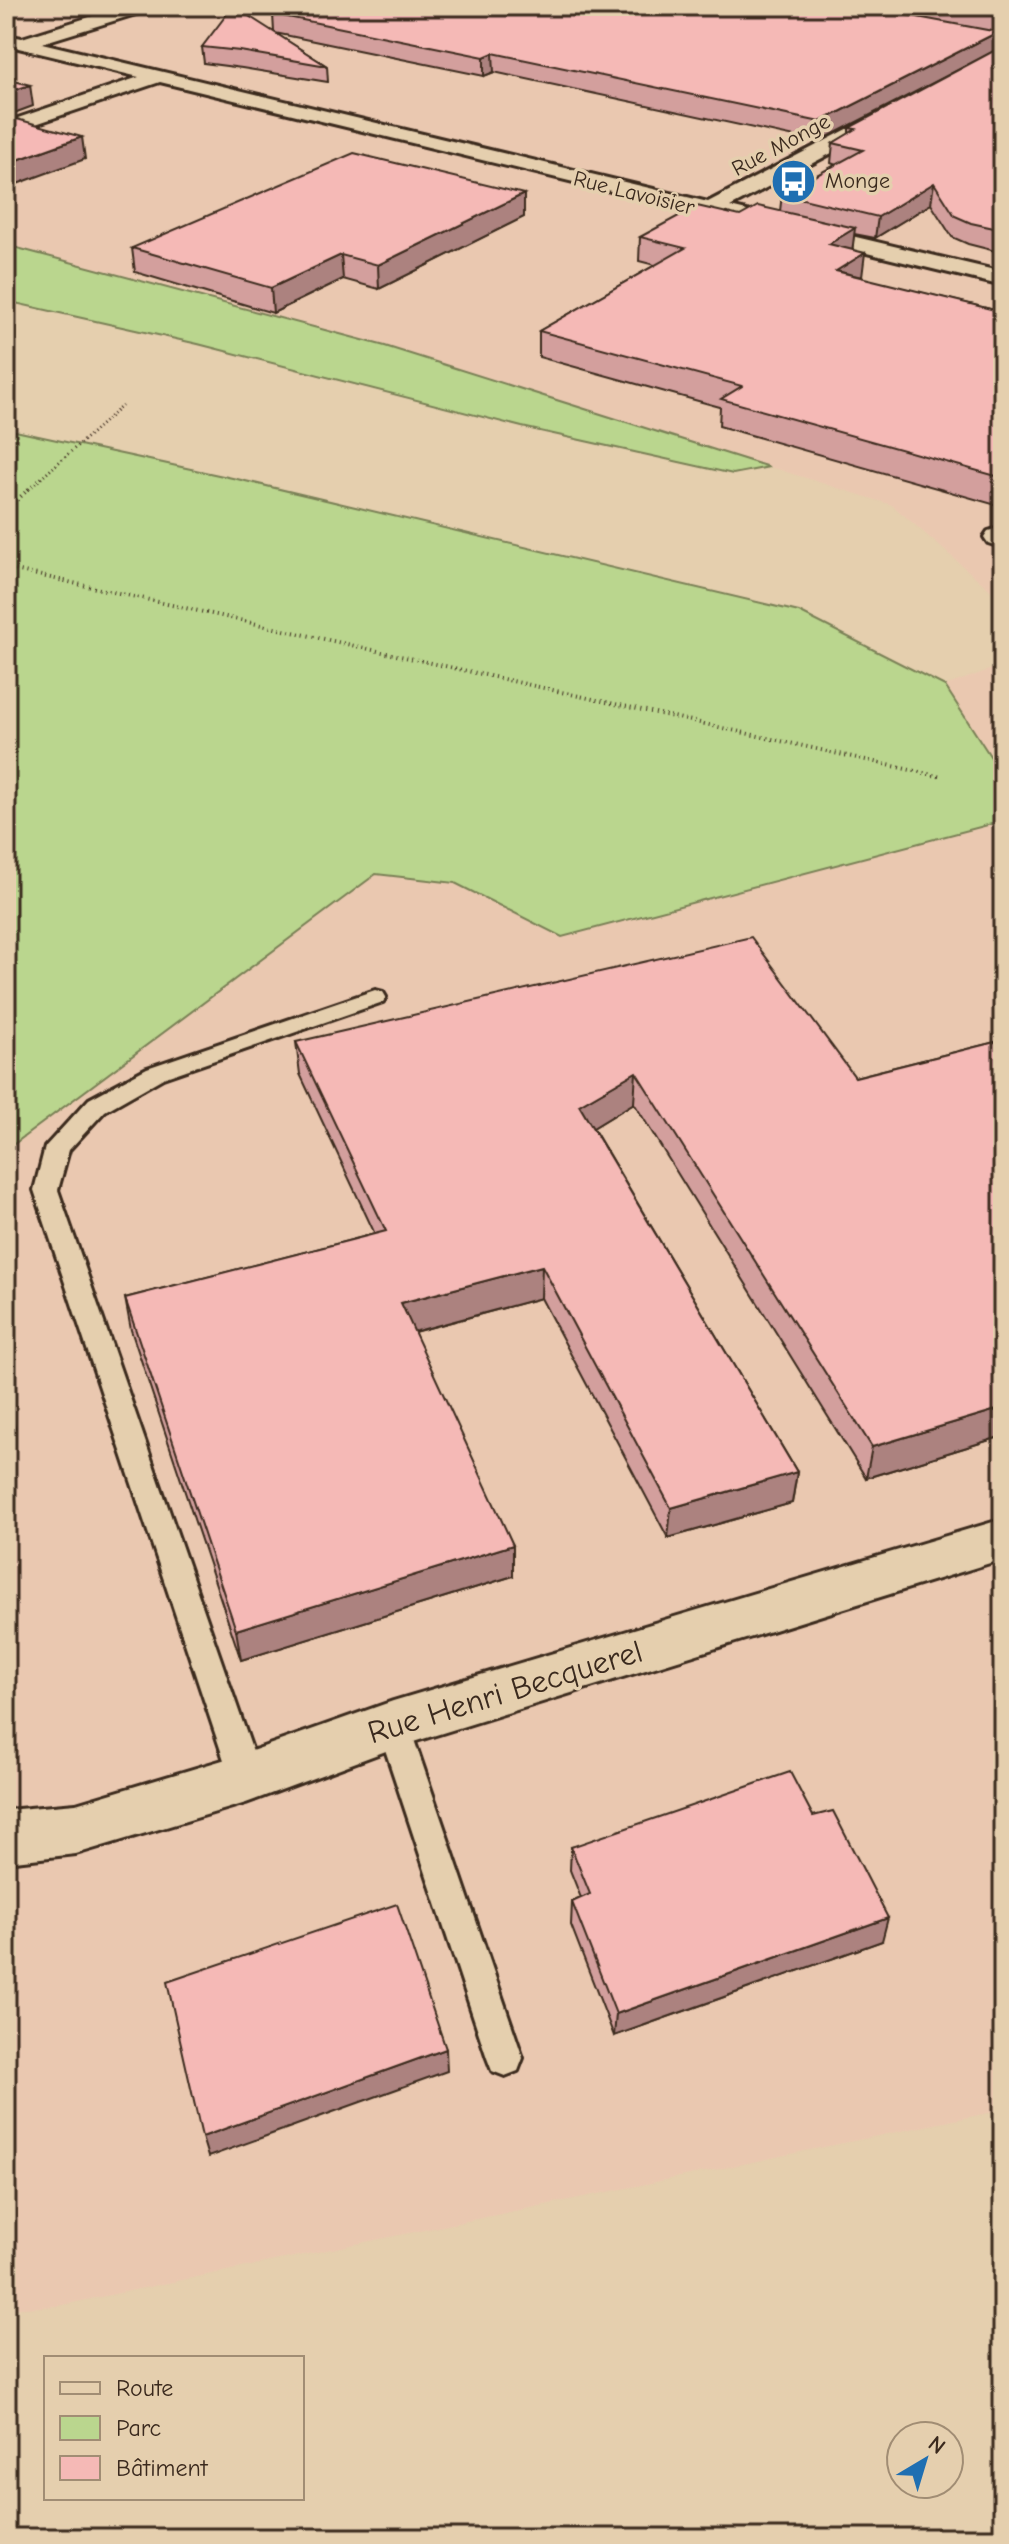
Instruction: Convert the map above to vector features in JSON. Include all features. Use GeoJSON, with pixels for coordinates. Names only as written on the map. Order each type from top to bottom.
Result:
{"type":"FeatureCollection","features":[{"type":"Feature","properties":{"kind":"street"},"geometry":{"type":"LineString","coordinates":[[14,42],[143,6]]}},
{"type":"Feature","properties":{"kind":"street"},"geometry":{"type":"LineString","coordinates":[[49,14],[86,24]]}},
{"type":"Feature","properties":{"kind":"street","name":"Rue Lavoisier"},"geometry":{"type":"LineString","coordinates":[[14,42],[1003,279]]}},
{"type":"Feature","properties":{"kind":"street"},"geometry":{"type":"LineString","coordinates":[[6,128],[155,78]]}},
{"type":"Feature","properties":{"kind":"street"},"geometry":{"type":"LineString","coordinates":[[184,102],[210,91]]}},
{"type":"Feature","properties":{"kind":"street"},"geometry":{"type":"LineString","coordinates":[[231,116],[266,104]]}},
{"type":"Feature","properties":{"kind":"street","name":"Rue Monge"},"geometry":{"type":"LineString","coordinates":[[709,210],[907,106]]}},
{"type":"Feature","properties":{"kind":"street","name":"Rue Henri Becquerel"},"geometry":{"type":"LineString","coordinates":[[6,1836],[76,1829],[246,1778],[393,1725],[1003,1539]]}},
{"type":"Feature","properties":{"kind":"lane"},"geometry":{"type":"LineString","coordinates":[[861,17],[886,6]]}},
{"type":"Feature","properties":{"kind":"lane"},"geometry":{"type":"LineString","coordinates":[[246,1778],[46,1190],[57,1147],[97,1105],[155,1073],[375,997]]}},
{"type":"Feature","properties":{"kind":"lane"},"geometry":{"type":"LineString","coordinates":[[393,1725],[505,2058]]}},
{"type":"Feature","properties":{"kind":"path"},"geometry":{"type":"LineString","coordinates":[[6,510],[122,406]]}},
{"type":"Feature","properties":{"kind":"path"},"geometry":{"type":"LineString","coordinates":[[6,568],[942,777]]}},
{"type":"Feature","properties":{"kind":"shaded area"},"geometry":{"type":"Polygon","coordinates":[[[6,6],[1003,6],[1003,601],[892,505],[385,346],[6,245],[6,6]]]}},
{"type":"Feature","properties":{"kind":"shaded area"},"geometry":{"type":"Polygon","coordinates":[[[1003,665],[1003,776],[945,686],[1003,665]]]}},
{"type":"Feature","properties":{"kind":"shaded area"},"geometry":{"type":"Polygon","coordinates":[[[1003,821],[1003,2110],[57,2306],[6,2309],[6,1150],[376,873],[455,883],[562,937],[1003,821]]]}},
{"type":"Feature","properties":{"kind":"green space"},"geometry":{"type":"Polygon","coordinates":[[[6,245],[385,346],[769,467],[733,474],[522,427],[198,344],[6,301],[6,245]]]}},
{"type":"Feature","properties":{"kind":"green space"},"geometry":{"type":"Polygon","coordinates":[[[6,429],[237,479],[799,612],[945,686],[1003,776],[1003,821],[562,937],[455,883],[376,874],[6,1150],[6,429]]]}},
{"type":"Feature","properties":{"kind":"building"},"geometry":{"type":"Polygon","coordinates":[[[233,6],[327,66],[202,47],[233,6]]]}},
{"type":"Feature","properties":{"kind":"building"},"geometry":{"type":"Polygon","coordinates":[[[296,6],[858,6],[998,32],[820,122],[493,53],[484,57],[273,14],[296,6]]]}},
{"type":"Feature","properties":{"kind":"building"},"geometry":{"type":"Polygon","coordinates":[[[944,6],[1003,6],[1003,17],[944,6]]]}},
{"type":"Feature","properties":{"kind":"building"},"geometry":{"type":"Polygon","coordinates":[[[1003,46],[1003,230],[955,216],[934,183],[878,217],[782,194],[863,150],[833,143],[856,129],[849,128],[1003,46]]]}},
{"type":"Feature","properties":{"kind":"building"},"geometry":{"type":"Polygon","coordinates":[[[6,79],[30,85],[6,93],[6,79]]]}},
{"type":"Feature","properties":{"kind":"building"},"geometry":{"type":"Polygon","coordinates":[[[6,116],[82,137],[6,164],[6,116]]]}},
{"type":"Feature","properties":{"kind":"building"},"geometry":{"type":"Polygon","coordinates":[[[354,153],[524,194],[378,265],[341,255],[271,288],[132,248],[354,153]]]}},
{"type":"Feature","properties":{"kind":"building"},"geometry":{"type":"Polygon","coordinates":[[[697,206],[740,216],[758,206],[855,228],[829,244],[865,253],[836,271],[1003,312],[1003,478],[721,399],[742,386],[539,331],[685,248],[640,237],[697,206]]]}},
{"type":"Feature","properties":{"kind":"building"},"geometry":{"type":"Polygon","coordinates":[[[751,937],[855,1077],[1003,1040],[1003,1408],[872,1447],[636,1072],[579,1105],[797,1472],[671,1508],[542,1266],[401,1303],[513,1545],[236,1630],[125,1298],[386,1231],[296,1042],[751,937]]]}},
{"type":"Feature","properties":{"kind":"building"},"geometry":{"type":"Polygon","coordinates":[[[790,1772],[813,1816],[833,1811],[888,1918],[616,2014],[572,1902],[590,1894],[571,1847],[790,1772]]]}},
{"type":"Feature","properties":{"kind":"building"},"geometry":{"type":"Polygon","coordinates":[[[397,1904],[446,2049],[202,2137],[167,1982],[397,1904]]]}},
{"type":"Feature","properties":{"kind":"place","name":"Monge"},"geometry":{"type":"Point","coordinates":[794,181]}}]}
